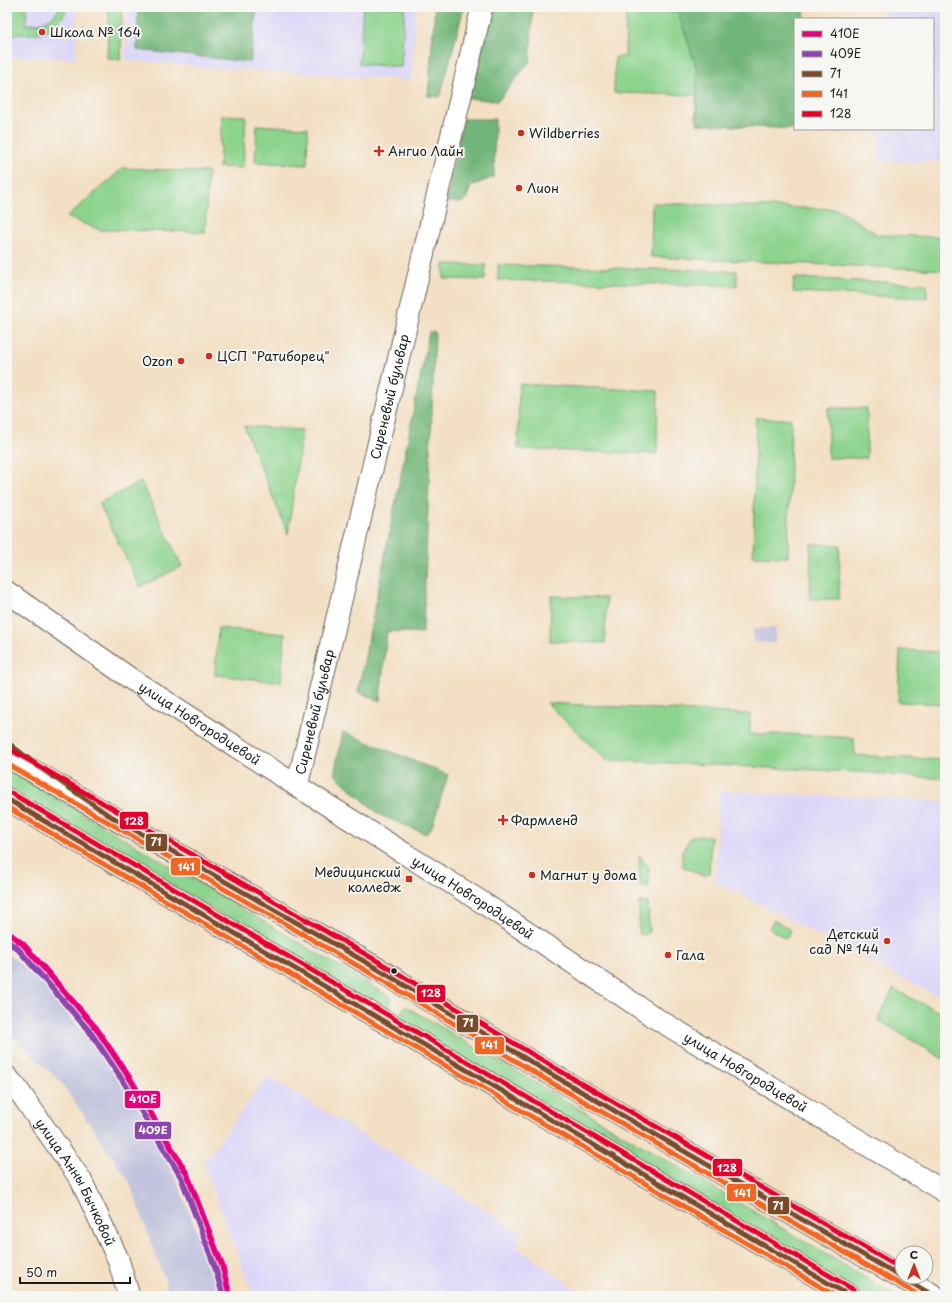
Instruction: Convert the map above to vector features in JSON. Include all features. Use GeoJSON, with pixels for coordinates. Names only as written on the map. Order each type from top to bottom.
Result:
{"type":"FeatureCollection","features":[{"type":"Feature","properties":{"kind":"main road"},"geometry":{"type":"LineString","coordinates":[[7,742],[42,769],[107,814]]}},
{"type":"Feature","properties":{"kind":"main road"},"geometry":{"type":"LineString","coordinates":[[7,756],[376,968],[564,1082],[934,1296]]}},
{"type":"Feature","properties":{"kind":"main road"},"geometry":{"type":"LineString","coordinates":[[7,799],[850,1296]]}},
{"type":"Feature","properties":{"kind":"street","name":"Сиреневый бульвар"},"geometry":{"type":"LineString","coordinates":[[297,786],[482,7]]}},
{"type":"Feature","properties":{"kind":"street","name":"улица Новгородцевой"},"geometry":{"type":"LineString","coordinates":[[7,592],[131,679],[480,901],[657,1018],[945,1192]]}},
{"type":"Feature","properties":{"kind":"street","name":"улица Анны Бычковой"},"geometry":{"type":"LineString","coordinates":[[7,1078],[16,1087],[81,1180],[118,1259],[129,1296]]}},
{"type":"Feature","properties":{"kind":"shaded area","name":"Школа № 164"},"geometry":{"type":"Polygon","coordinates":[[[7,7],[77,7],[76,59],[7,57],[7,7]]]}},
{"type":"Feature","properties":{"kind":"shaded area"},"geometry":{"type":"Polygon","coordinates":[[[127,7],[416,7],[411,80],[218,68],[125,60],[127,7]]]}},
{"type":"Feature","properties":{"kind":"shaded area"},"geometry":{"type":"Polygon","coordinates":[[[885,7],[945,7],[945,162],[878,161],[879,130],[934,130],[934,18],[885,18],[885,7]]]}},
{"type":"Feature","properties":{"kind":"shaded area"},"geometry":{"type":"Polygon","coordinates":[[[753,628],[776,628],[775,643],[753,642],[753,628]]]}},
{"type":"Feature","properties":{"kind":"shaded area","name":"Детский сад № 144"},"geometry":{"type":"Polygon","coordinates":[[[719,791],[945,801],[945,1000],[715,881],[719,791]]]}},
{"type":"Feature","properties":{"kind":"shaded area"},"geometry":{"type":"Polygon","coordinates":[[[7,954],[42,980],[92,1044],[142,1112],[177,1181],[217,1285],[219,1296],[169,1296],[164,1277],[129,1181],[60,1081],[7,1031],[7,954]]]}},
{"type":"Feature","properties":{"kind":"shaded area"},"geometry":{"type":"Polygon","coordinates":[[[267,1076],[522,1233],[517,1247],[585,1296],[254,1296],[203,1164],[267,1076]]]}},
{"type":"Feature","properties":{"kind":"green space"},"geometry":{"type":"Polygon","coordinates":[[[7,7],[27,7],[26,24],[36,24],[46,21],[57,12],[60,7],[68,7],[63,17],[50,29],[35,34],[7,34],[7,7]]]}},
{"type":"Feature","properties":{"kind":"green space"},"geometry":{"type":"Polygon","coordinates":[[[109,7],[122,7],[121,59],[107,58],[109,7]]]}},
{"type":"Feature","properties":{"kind":"green space"},"geometry":{"type":"Polygon","coordinates":[[[138,7],[257,7],[250,62],[137,50],[138,7]]]}},
{"type":"Feature","properties":{"kind":"green space"},"geometry":{"type":"Polygon","coordinates":[[[363,7],[405,7],[401,67],[359,64],[363,7]]]}},
{"type":"Feature","properties":{"kind":"green space"},"geometry":{"type":"Polygon","coordinates":[[[435,7],[464,7],[440,97],[428,96],[435,7]]]}},
{"type":"Feature","properties":{"kind":"green space"},"geometry":{"type":"Polygon","coordinates":[[[488,7],[533,7],[530,61],[498,101],[466,98],[488,7]]]}},
{"type":"Feature","properties":{"kind":"green space"},"geometry":{"type":"Polygon","coordinates":[[[626,7],[805,7],[804,18],[794,18],[793,129],[697,124],[697,70],[678,12],[626,10],[626,7]]]}},
{"type":"Feature","properties":{"kind":"green space"},"geometry":{"type":"Polygon","coordinates":[[[626,10],[715,12],[696,118],[696,95],[614,93],[615,57],[625,57],[626,10]]]}},
{"type":"Feature","properties":{"kind":"green space"},"geometry":{"type":"Polygon","coordinates":[[[222,115],[246,116],[243,168],[219,167],[222,115]]]}},
{"type":"Feature","properties":{"kind":"green space"},"geometry":{"type":"Polygon","coordinates":[[[463,119],[495,119],[494,177],[471,186],[465,202],[446,202],[463,119]]]}},
{"type":"Feature","properties":{"kind":"green space"},"geometry":{"type":"Polygon","coordinates":[[[257,125],[308,128],[307,165],[255,162],[257,125]]]}},
{"type":"Feature","properties":{"kind":"green space"},"geometry":{"type":"Polygon","coordinates":[[[123,168],[208,172],[205,232],[100,230],[67,217],[123,168]]]}},
{"type":"Feature","properties":{"kind":"green space"},"geometry":{"type":"Polygon","coordinates":[[[652,203],[838,209],[878,235],[945,237],[945,270],[651,257],[652,203]]]}},
{"type":"Feature","properties":{"kind":"green space"},"geometry":{"type":"Polygon","coordinates":[[[444,264],[486,265],[485,280],[444,279],[444,264]]]}},
{"type":"Feature","properties":{"kind":"green space"},"geometry":{"type":"Polygon","coordinates":[[[498,265],[737,271],[737,286],[498,280],[498,265]]]}},
{"type":"Feature","properties":{"kind":"green space"},"geometry":{"type":"Polygon","coordinates":[[[794,278],[927,284],[927,298],[793,292],[794,278]]]}},
{"type":"Feature","properties":{"kind":"green space"},"geometry":{"type":"Polygon","coordinates":[[[429,332],[435,332],[423,633],[387,631],[380,701],[358,692],[429,332]]]}},
{"type":"Feature","properties":{"kind":"green space"},"geometry":{"type":"Polygon","coordinates":[[[519,384],[658,391],[657,454],[518,449],[519,384]]]}},
{"type":"Feature","properties":{"kind":"green space"},"geometry":{"type":"Polygon","coordinates":[[[828,408],[867,408],[867,458],[828,458],[828,408]]]}},
{"type":"Feature","properties":{"kind":"green space"},"geometry":{"type":"Polygon","coordinates":[[[756,418],[791,419],[788,557],[753,556],[756,418]]]}},
{"type":"Feature","properties":{"kind":"green space"},"geometry":{"type":"Polygon","coordinates":[[[244,426],[302,430],[288,534],[244,426]]]}},
{"type":"Feature","properties":{"kind":"green space"},"geometry":{"type":"Polygon","coordinates":[[[141,482],[182,566],[140,587],[99,503],[141,482]]]}},
{"type":"Feature","properties":{"kind":"green space"},"geometry":{"type":"Polygon","coordinates":[[[811,544],[840,545],[839,599],[810,599],[811,544]]]}},
{"type":"Feature","properties":{"kind":"green space"},"geometry":{"type":"Polygon","coordinates":[[[551,596],[606,598],[605,643],[550,641],[551,596]]]}},
{"type":"Feature","properties":{"kind":"green space"},"geometry":{"type":"Polygon","coordinates":[[[218,628],[285,634],[281,682],[215,675],[218,628]]]}},
{"type":"Feature","properties":{"kind":"green space"},"geometry":{"type":"Polygon","coordinates":[[[900,650],[943,652],[945,650],[945,704],[898,702],[900,650]]]}},
{"type":"Feature","properties":{"kind":"green space"},"geometry":{"type":"Polygon","coordinates":[[[547,703],[750,714],[750,734],[787,734],[854,738],[855,755],[945,760],[945,779],[856,772],[606,760],[547,703]]]}},
{"type":"Feature","properties":{"kind":"green space"},"geometry":{"type":"Polygon","coordinates":[[[343,732],[448,775],[432,827],[426,834],[380,815],[334,774],[343,732]]]}},
{"type":"Feature","properties":{"kind":"green space"},"geometry":{"type":"Polygon","coordinates":[[[7,769],[392,998],[385,1012],[7,787],[7,769]]]}},
{"type":"Feature","properties":{"kind":"green space"},"geometry":{"type":"Polygon","coordinates":[[[692,836],[711,836],[709,874],[703,876],[682,866],[682,851],[692,836]]]}},
{"type":"Feature","properties":{"kind":"green space"},"geometry":{"type":"Polygon","coordinates":[[[639,855],[649,868],[649,887],[640,886],[639,855]]]}},
{"type":"Feature","properties":{"kind":"green space"},"geometry":{"type":"Polygon","coordinates":[[[639,902],[648,903],[649,932],[645,935],[639,934],[639,902]]]}},
{"type":"Feature","properties":{"kind":"green space"},"geometry":{"type":"Polygon","coordinates":[[[774,920],[791,930],[786,939],[769,928],[774,920]]]}},
{"type":"Feature","properties":{"kind":"green space"},"geometry":{"type":"Polygon","coordinates":[[[893,989],[945,1015],[945,1060],[878,1020],[893,989]]]}},
{"type":"Feature","properties":{"kind":"green space"},"geometry":{"type":"Polygon","coordinates":[[[405,1006],[897,1296],[866,1296],[397,1019],[405,1006]]]}},
{"type":"Feature","properties":{"kind":"transit line","name":"71"},"geometry":{"type":"LineString","coordinates":[[7,742],[42,769],[107,814],[376,968],[551,1074],[934,1296]]}},
{"type":"Feature","properties":{"kind":"transit line","name":"128"},"geometry":{"type":"LineString","coordinates":[[11,750],[379,962],[555,1068],[894,1264]]}},
{"type":"Feature","properties":{"kind":"transit line","name":"141"},"geometry":{"type":"LineString","coordinates":[[7,764],[372,974],[547,1080],[920,1296]]}},
{"type":"Feature","properties":{"kind":"transit line","name":"128"},"geometry":{"type":"LineString","coordinates":[[11,793],[854,1290]]}},
{"type":"Feature","properties":{"kind":"transit line","name":"71"},"geometry":{"type":"LineString","coordinates":[[7,799],[850,1296]]}},
{"type":"Feature","properties":{"kind":"transit line","name":"141"},"geometry":{"type":"LineString","coordinates":[[7,807],[836,1296]]}},
{"type":"Feature","properties":{"kind":"transit line","name":"410E"},"geometry":{"type":"LineString","coordinates":[[7,932],[23,944],[96,1028],[131,1080],[187,1174],[222,1265],[230,1296]]}},
{"type":"Feature","properties":{"kind":"transit line","name":"409E"},"geometry":{"type":"LineString","coordinates":[[7,941],[18,949],[90,1032],[125,1084],[181,1177],[215,1267],[223,1296]]}},
{"type":"Feature","properties":{"kind":"place","name":"Школа № 164"},"geometry":{"type":"Point","coordinates":[42,32]}},
{"type":"Feature","properties":{"kind":"place","name":"Wildberries"},"geometry":{"type":"Point","coordinates":[521,133]}},
{"type":"Feature","properties":{"kind":"place","name":"Ангио Лайн"},"geometry":{"type":"Point","coordinates":[379,151]}},
{"type":"Feature","properties":{"kind":"place","name":"Лион"},"geometry":{"type":"Point","coordinates":[519,188]}},
{"type":"Feature","properties":{"kind":"place","name":"ЦСП \"Ратиборец\""},"geometry":{"type":"Point","coordinates":[209,356]}},
{"type":"Feature","properties":{"kind":"place","name":"Ozon"},"geometry":{"type":"Point","coordinates":[181,361]}},
{"type":"Feature","properties":{"kind":"place","name":"Фармленд"},"geometry":{"type":"Point","coordinates":[503,820]}},
{"type":"Feature","properties":{"kind":"place","name":"Магнит у дома"},"geometry":{"type":"Point","coordinates":[532,875]}},
{"type":"Feature","properties":{"kind":"place","name":"Медицинский колледж"},"geometry":{"type":"Point","coordinates":[409,879]}},
{"type":"Feature","properties":{"kind":"place","name":"Детский сад № 144"},"geometry":{"type":"Point","coordinates":[887,941]}},
{"type":"Feature","properties":{"kind":"place","name":"Гала"},"geometry":{"type":"Point","coordinates":[668,955]}}]}
